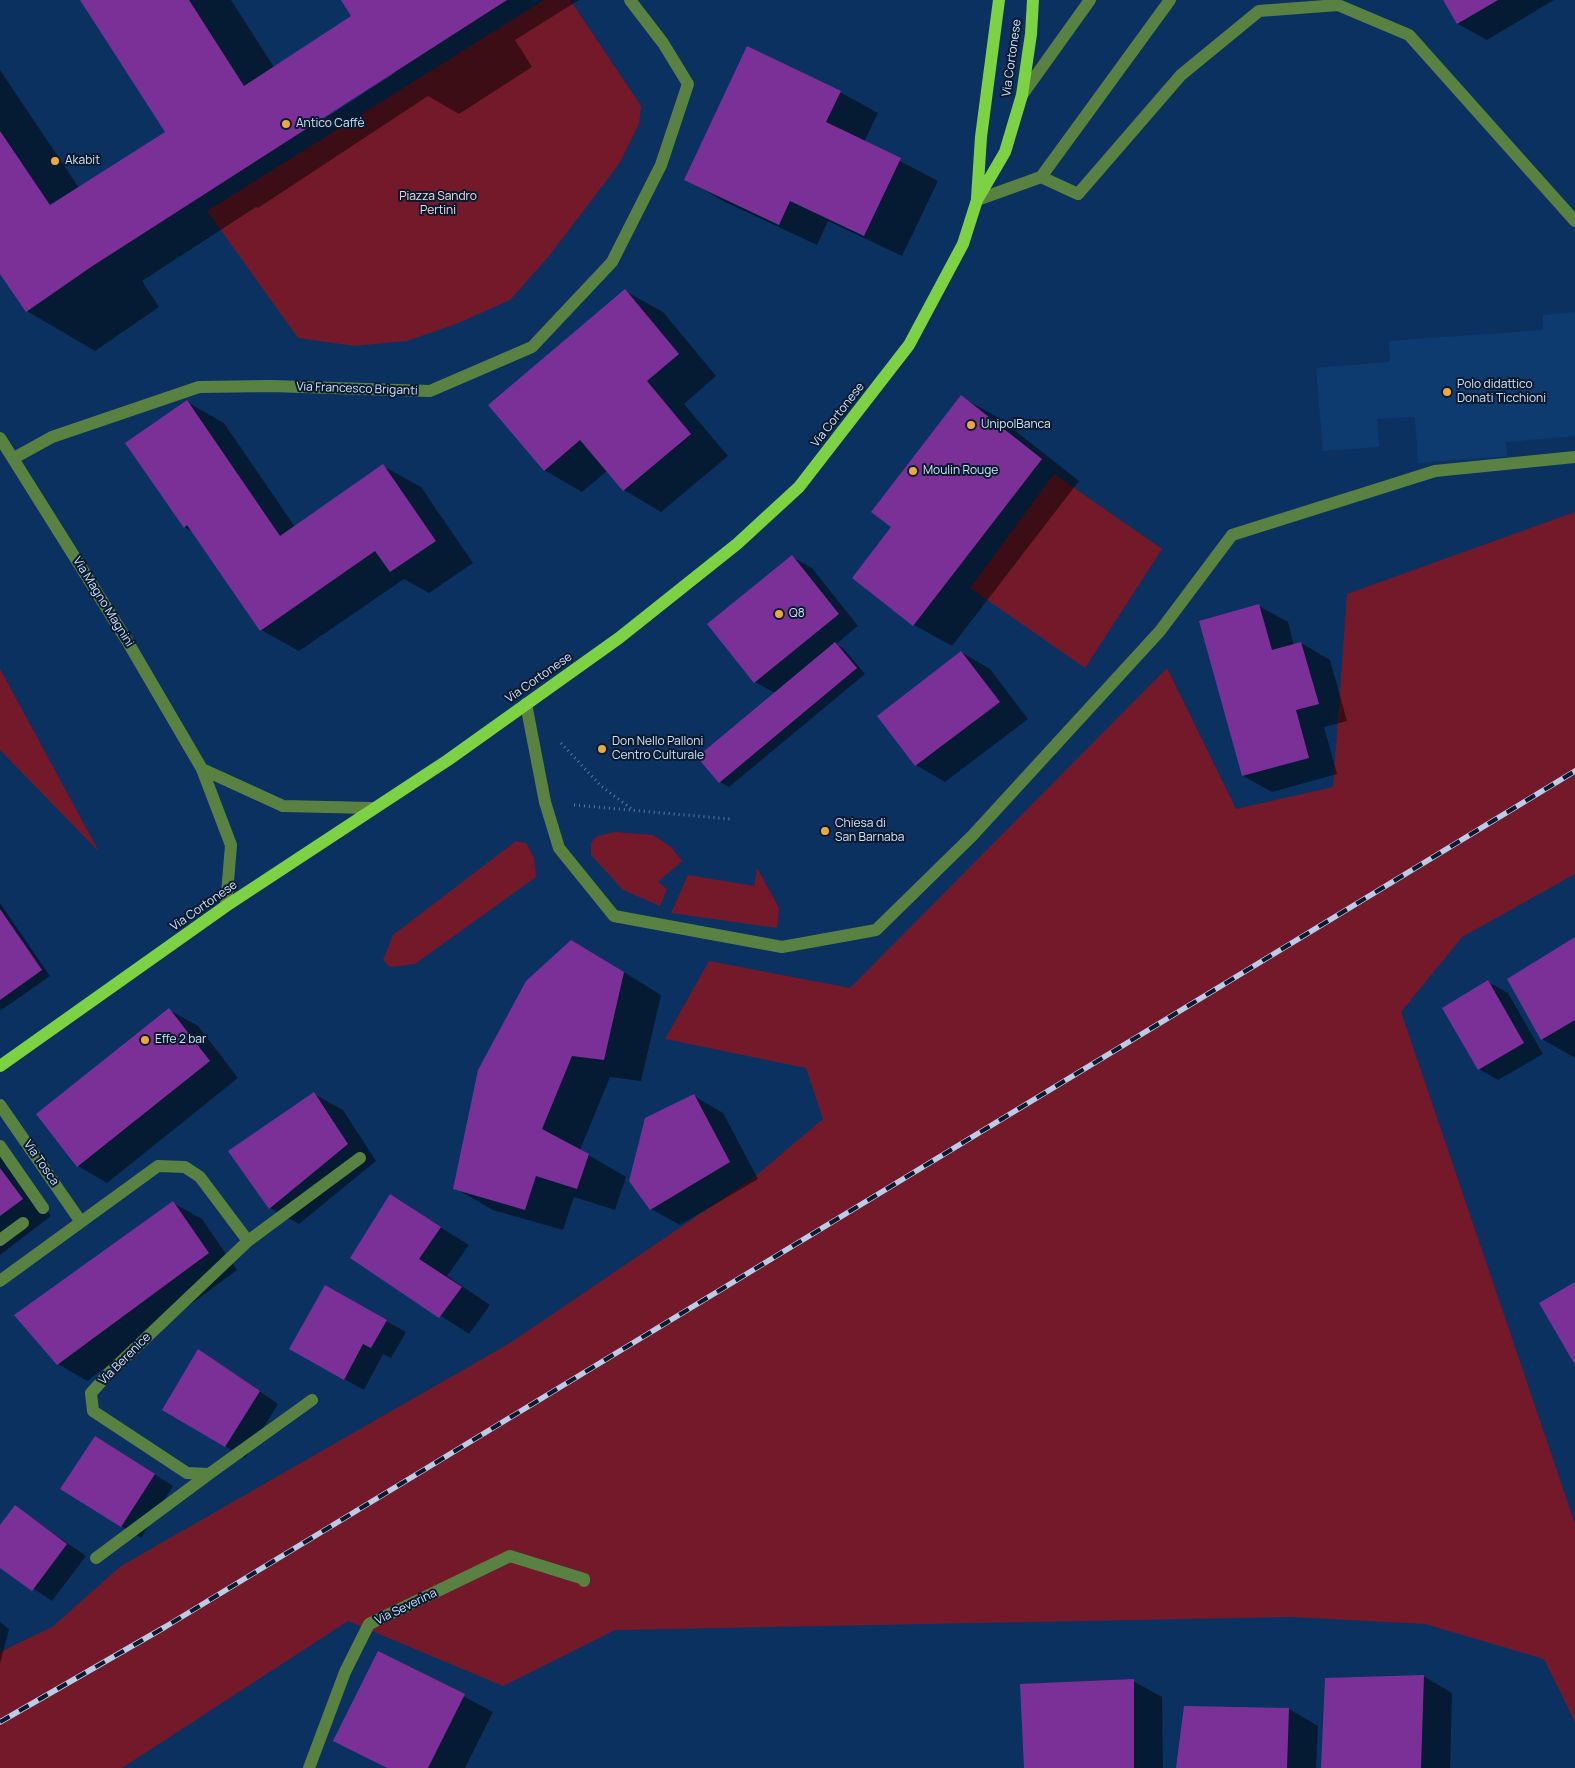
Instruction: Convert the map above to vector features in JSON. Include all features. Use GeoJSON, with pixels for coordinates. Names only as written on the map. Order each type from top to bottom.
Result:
{"type":"FeatureCollection","features":[{"type":"Feature","properties":{"kind":"main road","name":"Via Cortonese"},"geometry":{"type":"LineString","coordinates":[[977,200],[981,137],[999,0]]}},
{"type":"Feature","properties":{"kind":"main road","name":"Via Cortonese"},"geometry":{"type":"LineString","coordinates":[[0,1066],[226,906],[371,808],[448,760],[526,704],[649,615],[737,544],[800,488],[909,345],[963,244],[977,200],[1005,152],[1022,95],[1032,34],[1033,0]]}},
{"type":"Feature","properties":{"kind":"street","name":"Via Francesco Briganti"},"geometry":{"type":"LineString","coordinates":[[14,458],[52,437],[199,387],[271,386],[430,391],[532,348],[612,262],[661,165],[688,84],[663,43],[630,0]]}},
{"type":"Feature","properties":{"kind":"street"},"geometry":{"type":"LineString","coordinates":[[1022,95],[1090,0]]}},
{"type":"Feature","properties":{"kind":"street"},"geometry":{"type":"LineString","coordinates":[[977,200],[1041,178],[1170,0]]}},
{"type":"Feature","properties":{"kind":"street"},"geometry":{"type":"LineString","coordinates":[[1041,178],[1078,194],[1181,75],[1259,11],[1338,4],[1409,35],[1575,221]]}},
{"type":"Feature","properties":{"kind":"street","name":"Via Magno Magnini"},"geometry":{"type":"LineString","coordinates":[[0,438],[126,639],[202,769],[230,845],[226,906]]}},
{"type":"Feature","properties":{"kind":"street"},"geometry":{"type":"LineString","coordinates":[[526,704],[545,802],[559,848],[614,916],[782,947],[876,930],[972,836],[1160,631],[1232,535],[1434,471],[1575,457]]}},
{"type":"Feature","properties":{"kind":"street"},"geometry":{"type":"LineString","coordinates":[[202,769],[283,806],[371,808]]}},
{"type":"Feature","properties":{"kind":"street","name":"Via Tosca"},"geometry":{"type":"LineString","coordinates":[[0,1104],[81,1222]]}},
{"type":"Feature","properties":{"kind":"street"},"geometry":{"type":"LineString","coordinates":[[0,1146],[43,1208]]}},
{"type":"Feature","properties":{"kind":"street","name":"Via Berenice"},"geometry":{"type":"LineString","coordinates":[[209,1474],[187,1473],[93,1411],[91,1393],[109,1373],[248,1241],[360,1158]]}},
{"type":"Feature","properties":{"kind":"street"},"geometry":{"type":"LineString","coordinates":[[0,1281],[158,1166],[185,1168],[200,1177],[248,1241]]}},
{"type":"Feature","properties":{"kind":"street"},"geometry":{"type":"LineString","coordinates":[[0,1240],[23,1223]]}},
{"type":"Feature","properties":{"kind":"street"},"geometry":{"type":"LineString","coordinates":[[96,1558],[312,1400]]}},
{"type":"Feature","properties":{"kind":"street","name":"Via Severina"},"geometry":{"type":"LineString","coordinates":[[310,1768],[345,1672],[369,1624],[510,1556],[584,1578],[584,1582]]}},
{"type":"Feature","properties":{"kind":"path"},"geometry":{"type":"LineString","coordinates":[[556,738],[601,786],[633,810]]}},
{"type":"Feature","properties":{"kind":"path"},"geometry":{"type":"LineString","coordinates":[[545,802],[730,819]]}},
{"type":"Feature","properties":{"kind":"shaded area","name":"Polo didattico Donati Ticchioni"},"geometry":{"type":"Polygon","coordinates":[[[1575,312],[1575,436],[1506,442],[1507,456],[1418,463],[1415,417],[1377,419],[1379,447],[1323,451],[1316,368],[1390,362],[1389,341],[1543,330],[1543,315],[1575,312]]]}},
{"type":"Feature","properties":{"kind":"green space","name":"Piazza Sandro Pertini"},"geometry":{"type":"Polygon","coordinates":[[[544,0],[570,0],[641,106],[639,124],[619,164],[549,256],[510,300],[456,324],[407,341],[354,346],[298,338],[207,211],[544,0]]]}},
{"type":"Feature","properties":{"kind":"green space"},"geometry":{"type":"Polygon","coordinates":[[[1054,474],[1162,549],[1085,668],[970,588],[1054,474]]]}},
{"type":"Feature","properties":{"kind":"green space"},"geometry":{"type":"Polygon","coordinates":[[[1575,512],[1575,874],[1462,937],[1401,1012],[1575,1524],[1575,1722],[1544,1659],[1425,1624],[1292,1617],[615,1630],[503,1686],[348,1621],[122,1768],[0,1768],[0,1652],[52,1627],[121,1566],[510,1343],[753,1178],[823,1119],[806,1068],[665,1039],[709,961],[850,988],[1167,668],[1236,809],[1333,787],[1347,594],[1575,512]]]}},
{"type":"Feature","properties":{"kind":"green space"},"geometry":{"type":"Polygon","coordinates":[[[0,669],[99,852],[0,750],[0,669]]]}},
{"type":"Feature","properties":{"kind":"green space"},"geometry":{"type":"Polygon","coordinates":[[[615,832],[653,835],[670,846],[682,861],[658,882],[667,889],[660,906],[623,890],[591,855],[591,843],[597,836],[615,832]]]}},
{"type":"Feature","properties":{"kind":"green space"},"geometry":{"type":"Polygon","coordinates":[[[516,841],[526,843],[534,858],[536,877],[415,964],[390,967],[383,960],[393,935],[516,841]]]}},
{"type":"Feature","properties":{"kind":"green space"},"geometry":{"type":"Polygon","coordinates":[[[757,868],[779,908],[777,928],[671,913],[688,875],[754,886],[757,868]]]}},
{"type":"Feature","properties":{"kind":"building"},"geometry":{"type":"Polygon","coordinates":[[[80,0],[189,0],[244,86],[351,16],[341,0],[507,0],[91,267],[26,312],[0,274],[0,131],[50,205],[165,132],[80,0]]]}},
{"type":"Feature","properties":{"kind":"building"},"geometry":{"type":"Polygon","coordinates":[[[1443,0],[1498,0],[1457,24],[1443,0]]]}},
{"type":"Feature","properties":{"kind":"building"},"geometry":{"type":"Polygon","coordinates":[[[747,46],[841,91],[826,122],[901,158],[864,236],[790,201],[779,225],[684,180],[747,46]]]}},
{"type":"Feature","properties":{"kind":"building"},"geometry":{"type":"Polygon","coordinates":[[[625,289],[679,354],[647,381],[691,434],[623,491],[580,440],[544,471],[488,405],[625,289]]]}},
{"type":"Feature","properties":{"kind":"building"},"geometry":{"type":"Polygon","coordinates":[[[961,395],[1042,459],[913,626],[852,578],[891,527],[871,512],[961,395]]]}},
{"type":"Feature","properties":{"kind":"building"},"geometry":{"type":"Polygon","coordinates":[[[187,400],[280,536],[383,464],[436,541],[390,572],[375,551],[260,631],[187,525],[184,528],[125,443],[187,400]]]}},
{"type":"Feature","properties":{"kind":"building"},"geometry":{"type":"Polygon","coordinates":[[[792,555],[839,614],[754,683],[707,624],[792,555]]]}},
{"type":"Feature","properties":{"kind":"building"},"geometry":{"type":"Polygon","coordinates":[[[1259,604],[1272,650],[1301,642],[1319,704],[1296,710],[1309,758],[1242,776],[1199,621],[1259,604]]]}},
{"type":"Feature","properties":{"kind":"building"},"geometry":{"type":"Polygon","coordinates":[[[835,642],[857,668],[719,783],[697,757],[835,642]]]}},
{"type":"Feature","properties":{"kind":"building"},"geometry":{"type":"Polygon","coordinates":[[[961,651],[1000,702],[915,766],[877,716],[961,651]]]}},
{"type":"Feature","properties":{"kind":"building"},"geometry":{"type":"Polygon","coordinates":[[[0,909],[42,970],[0,1000],[0,909]]]}},
{"type":"Feature","properties":{"kind":"building"},"geometry":{"type":"Polygon","coordinates":[[[1575,937],[1575,1020],[1541,1040],[1507,979],[1575,937]]]}},
{"type":"Feature","properties":{"kind":"building"},"geometry":{"type":"Polygon","coordinates":[[[571,940],[624,972],[604,1060],[572,1056],[542,1129],[589,1154],[577,1189],[536,1176],[525,1210],[453,1189],[478,1070],[526,981],[571,940]]]}},
{"type":"Feature","properties":{"kind":"building"},"geometry":{"type":"Polygon","coordinates":[[[1488,980],[1524,1043],[1478,1070],[1442,1008],[1488,980]]]}},
{"type":"Feature","properties":{"kind":"building"},"geometry":{"type":"Polygon","coordinates":[[[169,1008],[210,1061],[77,1167],[36,1114],[169,1008]]]}},
{"type":"Feature","properties":{"kind":"building"},"geometry":{"type":"Polygon","coordinates":[[[314,1092],[348,1144],[269,1209],[228,1151],[314,1092]]]}},
{"type":"Feature","properties":{"kind":"building"},"geometry":{"type":"Polygon","coordinates":[[[694,1094],[730,1162],[650,1210],[629,1181],[645,1118],[694,1094]]]}},
{"type":"Feature","properties":{"kind":"building"},"geometry":{"type":"Polygon","coordinates":[[[0,1168],[23,1199],[0,1216],[0,1168]]]}},
{"type":"Feature","properties":{"kind":"building"},"geometry":{"type":"Polygon","coordinates":[[[390,1194],[441,1227],[419,1259],[462,1287],[439,1318],[350,1258],[390,1194]]]}},
{"type":"Feature","properties":{"kind":"building"},"geometry":{"type":"Polygon","coordinates":[[[173,1201],[209,1253],[57,1365],[14,1315],[173,1201]]]}},
{"type":"Feature","properties":{"kind":"building"},"geometry":{"type":"Polygon","coordinates":[[[1575,1282],[1575,1365],[1539,1303],[1575,1282]]]}},
{"type":"Feature","properties":{"kind":"building"},"geometry":{"type":"Polygon","coordinates":[[[325,1285],[387,1320],[371,1348],[363,1344],[344,1380],[289,1349],[325,1285]]]}},
{"type":"Feature","properties":{"kind":"building"},"geometry":{"type":"Polygon","coordinates":[[[198,1349],[260,1391],[225,1447],[162,1410],[198,1349]]]}},
{"type":"Feature","properties":{"kind":"building"},"geometry":{"type":"Polygon","coordinates":[[[95,1436],[155,1474],[121,1527],[60,1489],[95,1436]]]}},
{"type":"Feature","properties":{"kind":"building"},"geometry":{"type":"Polygon","coordinates":[[[15,1505],[67,1544],[32,1591],[0,1568],[0,1525],[15,1505]]]}},
{"type":"Feature","properties":{"kind":"building"},"geometry":{"type":"Polygon","coordinates":[[[378,1651],[465,1694],[428,1768],[387,1768],[333,1741],[378,1651]]]}},
{"type":"Feature","properties":{"kind":"building"},"geometry":{"type":"Polygon","coordinates":[[[1424,1675],[1421,1768],[1321,1768],[1325,1678],[1424,1675]]]}},
{"type":"Feature","properties":{"kind":"building"},"geometry":{"type":"Polygon","coordinates":[[[1134,1679],[1134,1768],[1024,1768],[1020,1684],[1134,1679]]]}},
{"type":"Feature","properties":{"kind":"building"},"geometry":{"type":"Polygon","coordinates":[[[1184,1706],[1289,1708],[1287,1768],[1176,1768],[1184,1706]]]}},
{"type":"Feature","properties":{"kind":"railway"},"geometry":{"type":"LineString","coordinates":[[0,1722],[165,1627],[1575,771]]}},
{"type":"Feature","properties":{"kind":"place","name":"Antico Caffè"},"geometry":{"type":"Point","coordinates":[286,124]}},
{"type":"Feature","properties":{"kind":"place","name":"Akabit"},"geometry":{"type":"Point","coordinates":[55,161]}},
{"type":"Feature","properties":{"kind":"place","name":"Polo didattico Donati Ticchioni"},"geometry":{"type":"Point","coordinates":[1447,392]}},
{"type":"Feature","properties":{"kind":"place","name":"UnipolBanca"},"geometry":{"type":"Point","coordinates":[971,425]}},
{"type":"Feature","properties":{"kind":"place","name":"Moulin Rouge"},"geometry":{"type":"Point","coordinates":[913,471]}},
{"type":"Feature","properties":{"kind":"place","name":"Q8"},"geometry":{"type":"Point","coordinates":[779,614]}},
{"type":"Feature","properties":{"kind":"place","name":"Don Nello Palloni Centro Culturale"},"geometry":{"type":"Point","coordinates":[602,749]}},
{"type":"Feature","properties":{"kind":"place","name":"Chiesa di San Barnaba"},"geometry":{"type":"Point","coordinates":[825,831]}},
{"type":"Feature","properties":{"kind":"place","name":"Effe 2 bar"},"geometry":{"type":"Point","coordinates":[145,1040]}}]}
